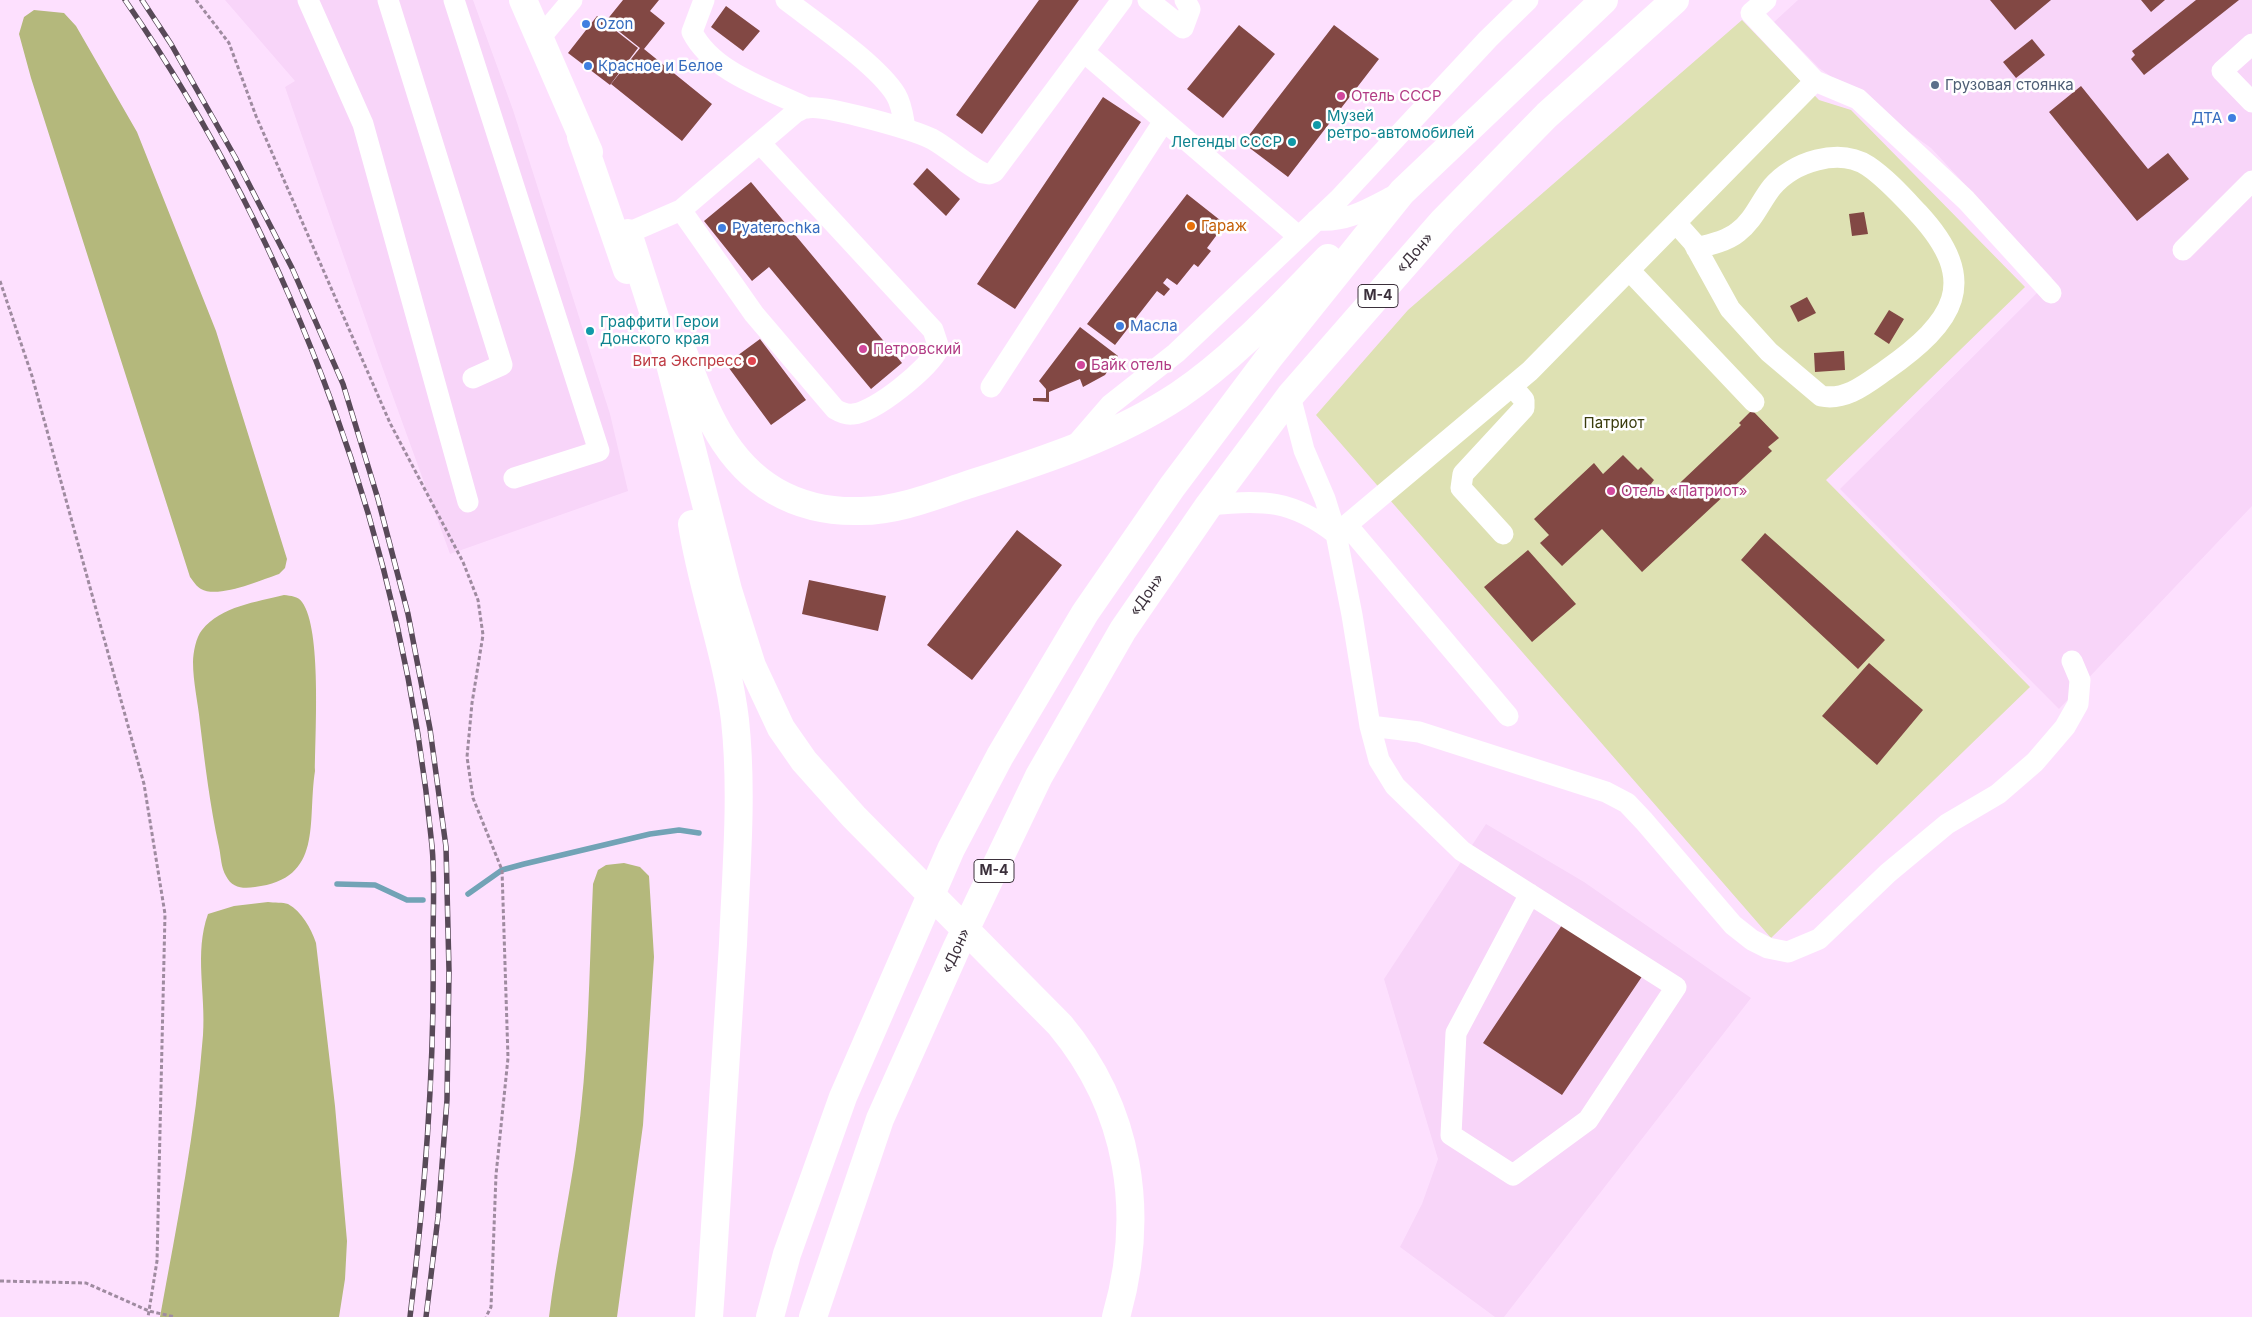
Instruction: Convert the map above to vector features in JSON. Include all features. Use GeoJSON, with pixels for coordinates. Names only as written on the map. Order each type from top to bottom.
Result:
{"type":"FeatureCollection","features":[{"type":"Feature","properties":{"kind":"main road"},"geometry":{"type":"LineString","coordinates":[[523,0],[582,136],[622,235],[670,364],[728,590],[752,666],[781,728],[850,821]]}},
{"type":"Feature","properties":{"kind":"main road"},"geometry":{"type":"LineString","coordinates":[[622,235],[650,272],[706,414],[736,458],[756,478],[775,491],[815,507],[862,511],[920,500],[1072,449],[1133,423],[1196,382],[1248,339],[1354,232],[1402,192],[1604,0]]}},
{"type":"Feature","properties":{"kind":"main road","name":"«Дон»"},"geometry":{"type":"LineString","coordinates":[[813,1317],[880,1119],[957,947],[1039,776],[1123,630],[1208,506],[1290,396],[1471,191],[1547,115],[1675,0]]}},
{"type":"Feature","properties":{"kind":"main road"},"geometry":{"type":"LineString","coordinates":[[770,1317],[787,1254],[843,1097],[951,849],[1000,756],[1085,613],[1172,487],[1280,344],[1402,192]]}},
{"type":"Feature","properties":{"kind":"main road"},"geometry":{"type":"LineString","coordinates":[[622,235],[684,466],[742,669],[770,735],[794,768],[850,821],[1007,979],[1077,1045],[1106,1096],[1118,1132],[1129,1182],[1131,1208],[1131,1241],[1126,1284],[1116,1317]]}},
{"type":"Feature","properties":{"kind":"main road"},"geometry":{"type":"LineString","coordinates":[[684,466],[694,535],[727,669],[735,720],[738,774],[736,873],[725,1104],[709,1317]]}},
{"type":"Feature","properties":{"kind":"main road"},"geometry":{"type":"LineString","coordinates":[[1007,979],[1051,1035],[1079,1075],[1094,1106],[1111,1158],[1116,1185],[1116,1242],[1110,1282],[1100,1317]]}},
{"type":"Feature","properties":{"kind":"street"},"geometry":{"type":"LineString","coordinates":[[308,0],[362,124],[468,502]]}},
{"type":"Feature","properties":{"kind":"street"},"geometry":{"type":"LineString","coordinates":[[388,0],[502,365],[472,378]]}},
{"type":"Feature","properties":{"kind":"street"},"geometry":{"type":"LineString","coordinates":[[454,0],[599,450],[514,478]]}},
{"type":"Feature","properties":{"kind":"street"},"geometry":{"type":"LineString","coordinates":[[540,38],[572,0]]}},
{"type":"Feature","properties":{"kind":"street"},"geometry":{"type":"LineString","coordinates":[[704,0],[692,32],[697,42],[709,56],[736,74],[807,108],[826,110],[905,128],[933,140],[977,170],[989,174],[1001,164],[1122,0]]}},
{"type":"Feature","properties":{"kind":"street"},"geometry":{"type":"LineString","coordinates":[[786,0],[851,51],[889,85],[897,97],[905,128]]}},
{"type":"Feature","properties":{"kind":"street"},"geometry":{"type":"LineString","coordinates":[[1148,0],[1183,28],[1190,9],[1186,0]]}},
{"type":"Feature","properties":{"kind":"street"},"geometry":{"type":"LineString","coordinates":[[1072,449],[1110,405],[1176,353],[1339,198],[1488,39],[1528,0]]}},
{"type":"Feature","properties":{"kind":"street"},"geometry":{"type":"LineString","coordinates":[[1766,0],[1751,13],[1815,81],[1858,99],[1966,200],[2051,293]]}},
{"type":"Feature","properties":{"kind":"street"},"geometry":{"type":"LineString","coordinates":[[2252,44],[2222,71],[2252,102]]}},
{"type":"Feature","properties":{"kind":"street"},"geometry":{"type":"LineString","coordinates":[[1084,52],[1298,236]]}},
{"type":"Feature","properties":{"kind":"street"},"geometry":{"type":"LineString","coordinates":[[1341,530],[1512,386],[1815,81]]}},
{"type":"Feature","properties":{"kind":"street"},"geometry":{"type":"LineString","coordinates":[[622,235],[681,210],[796,112],[807,108]]}},
{"type":"Feature","properties":{"kind":"street"},"geometry":{"type":"LineString","coordinates":[[991,387],[1164,121]]}},
{"type":"Feature","properties":{"kind":"street"},"geometry":{"type":"LineString","coordinates":[[681,210],[754,314],[835,409],[853,414],[864,411],[915,377],[934,358],[939,348],[933,330],[760,143]]}},
{"type":"Feature","properties":{"kind":"street"},"geometry":{"type":"LineString","coordinates":[[1676,223],[1696,248],[1730,309],[1750,333],[1821,396],[1831,398],[1854,391],[1917,346],[1937,327],[1948,310],[1954,293],[1954,275],[1950,257],[1941,240],[1906,200],[1868,166],[1852,159],[1826,158],[1784,175],[1771,188],[1748,223],[1737,233],[1714,244],[1696,248]]}},
{"type":"Feature","properties":{"kind":"street"},"geometry":{"type":"LineString","coordinates":[[1316,220],[1340,220],[1353,217],[1402,192]]}},
{"type":"Feature","properties":{"kind":"street"},"geometry":{"type":"LineString","coordinates":[[2183,250],[2248,193]]}},
{"type":"Feature","properties":{"kind":"street"},"geometry":{"type":"LineString","coordinates":[[1629,270],[1754,402]]}},
{"type":"Feature","properties":{"kind":"street"},"geometry":{"type":"LineString","coordinates":[[1503,534],[1461,488],[1464,474],[1524,408],[1524,400],[1512,386]]}},
{"type":"Feature","properties":{"kind":"street"},"geometry":{"type":"LineString","coordinates":[[1290,396],[1304,450],[1325,499],[1341,530],[1508,716]]}},
{"type":"Feature","properties":{"kind":"street"},"geometry":{"type":"LineString","coordinates":[[1208,506],[1250,503],[1287,506],[1341,530]]}},
{"type":"Feature","properties":{"kind":"street"},"geometry":{"type":"LineString","coordinates":[[1341,530],[1352,615],[1370,726],[1379,760],[1395,786],[1462,851],[1530,894],[1676,987],[1588,1120],[1513,1175],[1452,1135],[1456,1033],[1530,894]]}},
{"type":"Feature","properties":{"kind":"street"},"geometry":{"type":"LineString","coordinates":[[1370,726],[1419,732],[1606,792],[1627,803],[1733,925],[1752,940],[1768,948],[1788,952],[1819,939],[1888,872],[1947,824],[1998,794],[2034,762],[2065,727],[2078,704],[2080,680],[2072,661]]}},
{"type":"Feature","properties":{"kind":"path"},"geometry":{"type":"LineString","coordinates":[[196,0],[228,43],[256,116],[390,423],[463,562],[478,600],[484,635],[472,703],[467,757],[473,798],[502,870],[508,1058],[496,1175],[491,1307],[486,1317]]}},
{"type":"Feature","properties":{"kind":"path"},"geometry":{"type":"LineString","coordinates":[[0,281],[32,376],[144,784],[165,914],[157,1261],[148,1317]]}},
{"type":"Feature","properties":{"kind":"path"},"geometry":{"type":"LineString","coordinates":[[0,1281],[86,1283],[149,1311],[175,1317]]}},
{"type":"Feature","properties":{"kind":"shaded area"},"geometry":{"type":"Polygon","coordinates":[[[225,0],[473,0],[513,110],[610,414],[628,491],[450,554],[379,358],[285,87],[295,81],[225,0]]]}},
{"type":"Feature","properties":{"kind":"shaded area"},"geometry":{"type":"Polygon","coordinates":[[[1798,0],[2252,0],[2252,506],[2059,709],[1840,489],[2052,278],[1931,148],[1819,68],[1774,22],[1798,0]]]}},
{"type":"Feature","properties":{"kind":"shaded area"},"geometry":{"type":"Polygon","coordinates":[[[1486,824],[1584,882],[1751,998],[1504,1317],[1495,1317],[1400,1247],[1422,1204],[1438,1159],[1384,979],[1486,824]]]}},
{"type":"Feature","properties":{"kind":"green space"},"geometry":{"type":"Polygon","coordinates":[[[34,10],[64,13],[76,26],[137,132],[216,331],[287,559],[285,568],[279,574],[240,588],[218,592],[201,589],[190,577],[31,78],[19,34],[24,17],[34,10]]]}},
{"type":"Feature","properties":{"kind":"green space","name":"Патриот"},"geometry":{"type":"Polygon","coordinates":[[[1742,20],[1819,100],[1851,110],[2025,287],[1826,480],[2030,687],[1771,938],[1316,415],[1408,310],[1742,20]]]}},
{"type":"Feature","properties":{"kind":"green space"},"geometry":{"type":"Polygon","coordinates":[[[284,595],[296,597],[302,602],[308,615],[315,658],[315,771],[311,828],[308,845],[302,860],[292,873],[277,882],[242,888],[228,880],[222,866],[206,769],[194,677],[194,654],[200,633],[219,615],[240,606],[284,595]]]}},
{"type":"Feature","properties":{"kind":"green space"},"geometry":{"type":"Polygon","coordinates":[[[624,863],[640,867],[649,876],[654,957],[643,1125],[617,1317],[549,1317],[573,1170],[584,1083],[593,884],[598,870],[606,865],[624,863]]]}},
{"type":"Feature","properties":{"kind":"green space"},"geometry":{"type":"Polygon","coordinates":[[[268,902],[286,903],[298,911],[316,943],[335,1106],[347,1241],[345,1279],[339,1317],[160,1317],[196,1106],[204,1020],[201,959],[204,929],[208,914],[234,906],[268,902]]]}},
{"type":"Feature","properties":{"kind":"building"},"geometry":{"type":"Polygon","coordinates":[[[623,0],[659,0],[650,11],[665,23],[644,49],[712,104],[682,141],[611,84],[640,48],[606,21],[623,0]]]}},
{"type":"Feature","properties":{"kind":"building"},"geometry":{"type":"Polygon","coordinates":[[[1039,0],[1079,0],[982,134],[956,115],[1039,0]]]}},
{"type":"Feature","properties":{"kind":"building"},"geometry":{"type":"Polygon","coordinates":[[[1990,0],[2051,0],[2015,30],[1990,0]]]}},
{"type":"Feature","properties":{"kind":"building"},"geometry":{"type":"Polygon","coordinates":[[[2141,0],[2165,0],[2151,12],[2141,0]]]}},
{"type":"Feature","properties":{"kind":"building"},"geometry":{"type":"Polygon","coordinates":[[[2196,0],[2239,0],[2144,75],[2131,59],[2135,55],[2132,51],[2196,0]]]}},
{"type":"Feature","properties":{"kind":"building"},"geometry":{"type":"Polygon","coordinates":[[[726,6],[760,31],[743,51],[711,27],[726,6]]]}},
{"type":"Feature","properties":{"kind":"building"},"geometry":{"type":"Polygon","coordinates":[[[597,16],[638,48],[610,85],[568,53],[597,16]]]}},
{"type":"Feature","properties":{"kind":"building"},"geometry":{"type":"Polygon","coordinates":[[[1239,25],[1275,54],[1223,118],[1187,89],[1239,25]]]}},
{"type":"Feature","properties":{"kind":"building"},"geometry":{"type":"Polygon","coordinates":[[[1334,25],[1379,59],[1288,177],[1243,143],[1334,25]]]}},
{"type":"Feature","properties":{"kind":"building"},"geometry":{"type":"Polygon","coordinates":[[[2032,39],[2045,55],[2016,78],[2003,62],[2032,39]]]}},
{"type":"Feature","properties":{"kind":"building"},"geometry":{"type":"Polygon","coordinates":[[[2081,86],[2148,169],[2168,153],[2189,179],[2137,221],[2049,112],[2081,86]]]}},
{"type":"Feature","properties":{"kind":"building"},"geometry":{"type":"Polygon","coordinates":[[[1103,97],[1141,122],[1015,309],[977,284],[1103,97]]]}},
{"type":"Feature","properties":{"kind":"building"},"geometry":{"type":"Polygon","coordinates":[[[927,168],[960,199],[946,216],[913,184],[927,168]]]}},
{"type":"Feature","properties":{"kind":"building"},"geometry":{"type":"Polygon","coordinates":[[[751,182],[902,363],[871,389],[769,267],[752,281],[704,221],[751,182]]]}},
{"type":"Feature","properties":{"kind":"building"},"geometry":{"type":"Polygon","coordinates":[[[1187,194],[1225,224],[1207,248],[1211,251],[1198,267],[1194,264],[1177,285],[1167,278],[1163,283],[1170,289],[1164,296],[1157,291],[1115,345],[1087,324],[1187,194]]]}},
{"type":"Feature","properties":{"kind":"building"},"geometry":{"type":"Polygon","coordinates":[[[1864,212],[1868,234],[1852,236],[1849,214],[1864,212]]]}},
{"type":"Feature","properties":{"kind":"building"},"geometry":{"type":"Polygon","coordinates":[[[1807,297],[1816,313],[1798,322],[1790,306],[1807,297]]]}},
{"type":"Feature","properties":{"kind":"building"},"geometry":{"type":"Polygon","coordinates":[[[1889,310],[1904,319],[1889,344],[1874,334],[1889,310]]]}},
{"type":"Feature","properties":{"kind":"building","name":"Байк отель"},"geometry":{"type":"Polygon","coordinates":[[[1080,327],[1118,356],[1105,375],[1083,387],[1080,379],[1049,392],[1049,402],[1033,401],[1033,398],[1046,398],[1046,389],[1039,381],[1080,327]]]}},
{"type":"Feature","properties":{"kind":"building"},"geometry":{"type":"Polygon","coordinates":[[[760,339],[806,400],[771,425],[726,364],[760,339]]]}},
{"type":"Feature","properties":{"kind":"building"},"geometry":{"type":"Polygon","coordinates":[[[1844,351],[1845,370],[1815,372],[1814,353],[1844,351]]]}},
{"type":"Feature","properties":{"kind":"building","name":"Отель «Патриот»"},"geometry":{"type":"Polygon","coordinates":[[[1752,410],[1779,438],[1768,447],[1772,451],[1642,572],[1602,529],[1562,566],[1540,543],[1549,535],[1534,519],[1594,463],[1603,474],[1623,455],[1638,470],[1641,467],[1654,480],[1651,484],[1664,498],[1741,425],[1739,423],[1752,410]]]}},
{"type":"Feature","properties":{"kind":"building"},"geometry":{"type":"Polygon","coordinates":[[[1017,530],[1062,565],[972,680],[927,645],[1017,530]]]}},
{"type":"Feature","properties":{"kind":"building"},"geometry":{"type":"Polygon","coordinates":[[[1765,533],[1885,640],[1858,669],[1741,560],[1765,533]]]}},
{"type":"Feature","properties":{"kind":"building"},"geometry":{"type":"Polygon","coordinates":[[[1528,550],[1576,604],[1532,642],[1484,587],[1528,550]]]}},
{"type":"Feature","properties":{"kind":"building"},"geometry":{"type":"Polygon","coordinates":[[[809,580],[886,596],[878,631],[802,614],[809,580]]]}},
{"type":"Feature","properties":{"kind":"building"},"geometry":{"type":"Polygon","coordinates":[[[1869,663],[1923,710],[1877,765],[1822,716],[1869,663]]]}},
{"type":"Feature","properties":{"kind":"building"},"geometry":{"type":"Polygon","coordinates":[[[1564,922],[1643,975],[1562,1095],[1483,1043],[1564,922]]]}},
{"type":"Feature","properties":{"kind":"waterway"},"geometry":{"type":"LineString","coordinates":[[468,894],[502,870],[524,864],[650,834],[679,830],[699,833]]}},
{"type":"Feature","properties":{"kind":"waterway"},"geometry":{"type":"LineString","coordinates":[[337,884],[375,885],[407,900],[423,900]]}},
{"type":"Feature","properties":{"kind":"railway"},"geometry":{"type":"LineString","coordinates":[[125,0],[186,95],[241,195],[290,298],[332,404],[368,512],[396,622],[418,734],[432,846],[433,870],[431,1084],[420,1224],[410,1317]]}},
{"type":"Feature","properties":{"kind":"railway"},"geometry":{"type":"LineString","coordinates":[[142,0],[171,44],[235,157],[292,268],[343,384],[378,499],[408,614],[430,729],[446,847],[449,971],[447,1100],[438,1217],[426,1317]]}},
{"type":"Feature","properties":{"kind":"place","name":"Ozon"},"geometry":{"type":"Point","coordinates":[586,24]}},
{"type":"Feature","properties":{"kind":"place","name":"Красное и Белое"},"geometry":{"type":"Point","coordinates":[588,66]}},
{"type":"Feature","properties":{"kind":"place","name":"Грузовая стоянка"},"geometry":{"type":"Point","coordinates":[1935,85]}},
{"type":"Feature","properties":{"kind":"place","name":"Отель СССР"},"geometry":{"type":"Point","coordinates":[1341,96]}},
{"type":"Feature","properties":{"kind":"place","name":"ДТА"},"geometry":{"type":"Point","coordinates":[2232,118]}},
{"type":"Feature","properties":{"kind":"place","name":"Музей ретро-автомобилей"},"geometry":{"type":"Point","coordinates":[1317,125]}},
{"type":"Feature","properties":{"kind":"place","name":"Легенды СССР"},"geometry":{"type":"Point","coordinates":[1292,142]}},
{"type":"Feature","properties":{"kind":"place","name":"Гараж"},"geometry":{"type":"Point","coordinates":[1191,226]}},
{"type":"Feature","properties":{"kind":"place","name":"Pyaterochka"},"geometry":{"type":"Point","coordinates":[722,228]}},
{"type":"Feature","properties":{"kind":"place","name":"Масла"},"geometry":{"type":"Point","coordinates":[1120,326]}},
{"type":"Feature","properties":{"kind":"place","name":"Граффити Герои Донского края"},"geometry":{"type":"Point","coordinates":[590,331]}},
{"type":"Feature","properties":{"kind":"place","name":"Петровский"},"geometry":{"type":"Point","coordinates":[863,349]}},
{"type":"Feature","properties":{"kind":"place","name":"Вита Экспресс"},"geometry":{"type":"Point","coordinates":[752,361]}},
{"type":"Feature","properties":{"kind":"place","name":"Байк отель"},"geometry":{"type":"Point","coordinates":[1081,365]}},
{"type":"Feature","properties":{"kind":"place","name":"Отель «Патриот»"},"geometry":{"type":"Point","coordinates":[1611,491]}}]}
